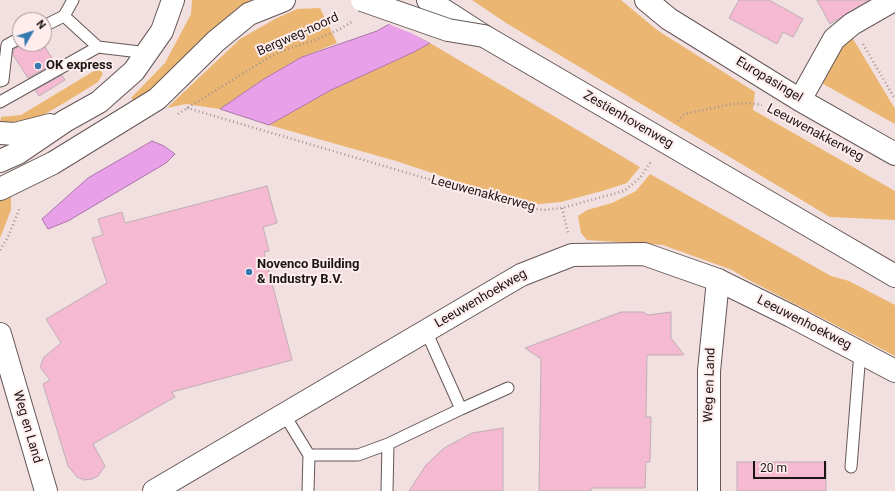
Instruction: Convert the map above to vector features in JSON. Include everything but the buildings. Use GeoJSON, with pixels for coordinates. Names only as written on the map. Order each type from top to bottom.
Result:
{"type":"FeatureCollection","features":[{"type":"Feature","properties":{"kind":"street"},"geometry":{"type":"LineString","coordinates":[[0,161],[18,153],[65,121],[99,102],[134,71],[162,31],[172,0]]}},
{"type":"Feature","properties":{"kind":"street"},"geometry":{"type":"LineString","coordinates":[[0,189],[53,163],[157,99],[216,41],[250,14],[284,0]]}},
{"type":"Feature","properties":{"kind":"street","name":"Zestienhovenweg"},"geometry":{"type":"LineString","coordinates":[[428,0],[484,36],[895,276]]}},
{"type":"Feature","properties":{"kind":"street","name":"Europasingel"},"geometry":{"type":"LineString","coordinates":[[646,0],[669,19],[800,100],[895,154]]}},
{"type":"Feature","properties":{"kind":"street"},"geometry":{"type":"LineString","coordinates":[[800,100],[834,39],[852,24],[894,0]]}},
{"type":"Feature","properties":{"kind":"street"},"geometry":{"type":"LineString","coordinates":[[358,10],[448,30],[484,36]]}},
{"type":"Feature","properties":{"kind":"street"},"geometry":{"type":"LineString","coordinates":[[0,133],[15,134],[65,121]]}},
{"type":"Feature","properties":{"kind":"street","name":"Leeuwenhoekweg"},"geometry":{"type":"LineString","coordinates":[[154,491],[521,275],[572,255],[644,254],[718,280],[895,371]]}},
{"type":"Feature","properties":{"kind":"street","name":"Weg en Land"},"geometry":{"type":"LineString","coordinates":[[708,491],[709,371],[718,280]]}},
{"type":"Feature","properties":{"kind":"street","name":"Weg en Land"},"geometry":{"type":"LineString","coordinates":[[0,334],[4,356],[46,491]]}},
{"type":"Feature","properties":{"kind":"lane"},"geometry":{"type":"LineString","coordinates":[[52,22],[64,16],[73,0]]}},
{"type":"Feature","properties":{"kind":"lane"},"geometry":{"type":"LineString","coordinates":[[64,16],[98,47],[148,53]]}},
{"type":"Feature","properties":{"kind":"lane"},"geometry":{"type":"LineString","coordinates":[[0,81],[2,80],[7,45],[12,42]]}},
{"type":"Feature","properties":{"kind":"lane"},"geometry":{"type":"LineString","coordinates":[[0,102],[98,47]]}},
{"type":"Feature","properties":{"kind":"lane"},"geometry":{"type":"LineString","coordinates":[[426,330],[461,409]]}},
{"type":"Feature","properties":{"kind":"lane"},"geometry":{"type":"LineString","coordinates":[[851,467],[860,352]]}},
{"type":"Feature","properties":{"kind":"lane"},"geometry":{"type":"LineString","coordinates":[[309,455],[358,455],[388,444],[508,388]]}},
{"type":"Feature","properties":{"kind":"lane"},"geometry":{"type":"LineString","coordinates":[[284,414],[309,455],[308,491]]}},
{"type":"Feature","properties":{"kind":"lane"},"geometry":{"type":"LineString","coordinates":[[387,491],[388,444]]}},
{"type":"Feature","properties":{"kind":"path","name":"Bergweg-noord"},"geometry":{"type":"LineString","coordinates":[[187,108],[266,59],[288,48],[314,41],[340,30],[358,10]]}},
{"type":"Feature","properties":{"kind":"path"},"geometry":{"type":"LineString","coordinates":[[852,24],[895,99]]}},
{"type":"Feature","properties":{"kind":"path","name":"Leeuwenakkerweg"},"geometry":{"type":"LineString","coordinates":[[674,126],[684,114],[692,112],[749,102],[768,107]]}},
{"type":"Feature","properties":{"kind":"path","name":"Leeuwenakkerweg"},"geometry":{"type":"LineString","coordinates":[[187,108],[523,207],[544,210],[562,208],[624,191],[640,178],[653,159]]}},
{"type":"Feature","properties":{"kind":"shaded area"},"geometry":{"type":"Polygon","coordinates":[[[192,0],[259,0],[137,104],[131,98],[165,63],[191,14],[192,0]]]}},
{"type":"Feature","properties":{"kind":"shaded area"},"geometry":{"type":"Polygon","coordinates":[[[472,0],[621,0],[657,30],[755,92],[753,110],[895,191],[895,220],[830,217],[506,23],[472,0]]]}},
{"type":"Feature","properties":{"kind":"shaded area"},"geometry":{"type":"Polygon","coordinates":[[[320,8],[337,43],[302,57],[264,79],[220,109],[186,104],[167,108],[240,39],[275,19],[297,9],[320,8]]]}},
{"type":"Feature","properties":{"kind":"shaded area"},"geometry":{"type":"Polygon","coordinates":[[[393,22],[430,43],[414,52],[331,90],[269,125],[220,109],[264,79],[302,57],[377,31],[393,22]]]}},
{"type":"Feature","properties":{"kind":"shaded area"},"geometry":{"type":"Polygon","coordinates":[[[852,37],[895,109],[895,124],[818,81],[837,51],[852,37]]]}},
{"type":"Feature","properties":{"kind":"shaded area"},"geometry":{"type":"Polygon","coordinates":[[[430,43],[640,167],[627,183],[561,202],[528,205],[396,161],[269,125],[331,90],[414,52],[430,43]]]}},
{"type":"Feature","properties":{"kind":"shaded area"},"geometry":{"type":"Polygon","coordinates":[[[99,68],[103,74],[98,82],[36,119],[0,124],[1,117],[21,115],[99,68]]]}},
{"type":"Feature","properties":{"kind":"shaded area"},"geometry":{"type":"Polygon","coordinates":[[[152,141],[164,146],[175,154],[166,163],[68,221],[48,229],[42,219],[88,178],[152,141]]]}},
{"type":"Feature","properties":{"kind":"shaded area"},"geometry":{"type":"Polygon","coordinates":[[[650,174],[831,276],[849,281],[895,305],[895,356],[732,270],[663,245],[587,240],[581,233],[578,216],[587,210],[612,203],[636,191],[650,174]]]}},
{"type":"Feature","properties":{"kind":"shaded area"},"geometry":{"type":"Polygon","coordinates":[[[8,194],[11,197],[11,210],[0,238],[0,201],[8,194]]]}},
{"type":"Feature","properties":{"kind":"pier"},"geometry":{"type":"Polygon","coordinates":[[[404,0],[456,0],[432,44],[411,33],[386,23],[392,20],[404,0]]]}},
{"type":"Feature","properties":{"kind":"place","name":"OK express"},"geometry":{"type":"Point","coordinates":[38,66]}},
{"type":"Feature","properties":{"kind":"place","name":"Novenco Building & Industry B.V."},"geometry":{"type":"Point","coordinates":[249,272]}}]}
